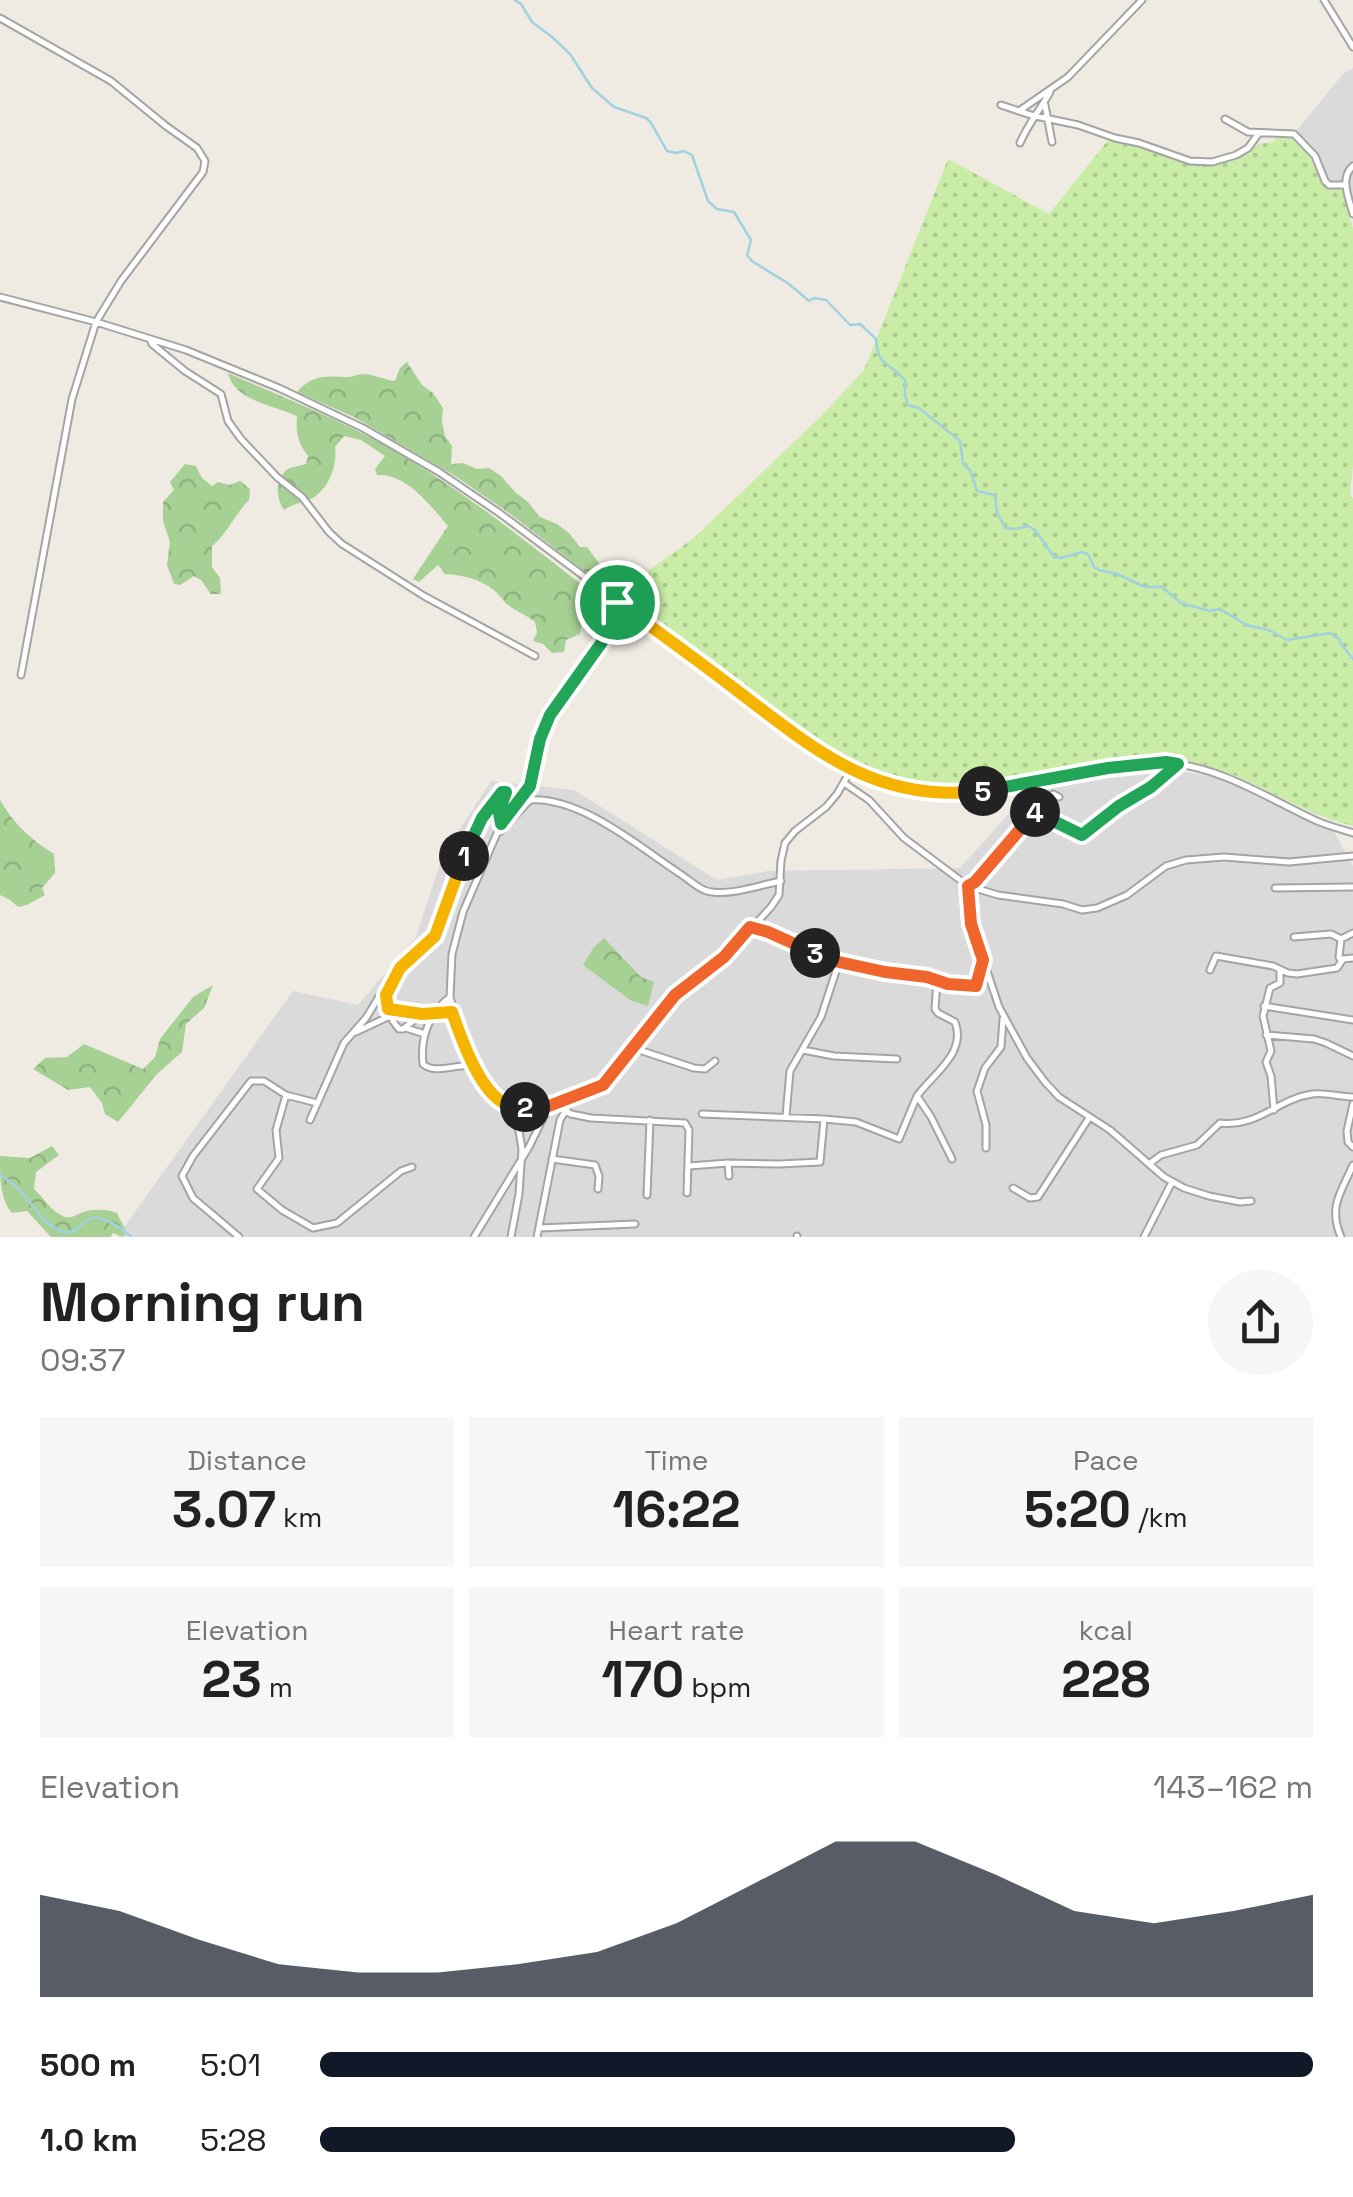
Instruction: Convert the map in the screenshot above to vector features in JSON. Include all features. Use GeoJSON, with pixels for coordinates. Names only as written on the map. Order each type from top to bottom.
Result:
{"type":"FeatureCollection","features":[{"type":"Feature","properties":{"kind":"street"},"geometry":{"type":"LineString","coordinates":[[1020,111],[1068,77],[1142,0]]}},
{"type":"Feature","properties":{"kind":"street"},"geometry":{"type":"LineString","coordinates":[[1324,0],[1353,46]]}},
{"type":"Feature","properties":{"kind":"street"},"geometry":{"type":"LineString","coordinates":[[0,18],[112,80],[204,156],[204,172],[121,281],[96,322],[72,399],[21,675]]}},
{"type":"Feature","properties":{"kind":"street"},"geometry":{"type":"LineString","coordinates":[[1020,142],[1052,90]]}},
{"type":"Feature","properties":{"kind":"street"},"geometry":{"type":"LineString","coordinates":[[1044,102],[1052,142]]}},
{"type":"Feature","properties":{"kind":"street"},"geometry":{"type":"LineString","coordinates":[[1002,105],[1140,143],[1176,157],[1212,162],[1248,148],[1259,132]]}},
{"type":"Feature","properties":{"kind":"street"},"geometry":{"type":"LineString","coordinates":[[1225,119],[1248,132],[1294,134],[1315,156],[1325,181],[1346,185]]}},
{"type":"Feature","properties":{"kind":"street"},"geometry":{"type":"LineString","coordinates":[[1353,166],[1346,174],[1353,214]]}},
{"type":"Feature","properties":{"kind":"street"},"geometry":{"type":"LineString","coordinates":[[0,297],[186,350],[363,428],[498,512],[813,748],[851,770],[892,784],[968,793],[1108,768],[1166,762],[1232,780],[1321,823],[1353,833]]}},
{"type":"Feature","properties":{"kind":"street"},"geometry":{"type":"LineString","coordinates":[[150,339],[185,370],[221,394],[228,421],[241,439],[276,477],[302,497],[342,544],[424,596],[536,656]]}},
{"type":"Feature","properties":{"kind":"street"},"geometry":{"type":"LineString","coordinates":[[617,602],[608,616],[602,642],[550,715],[540,739],[530,786],[501,824],[463,912],[452,954],[452,1012],[476,1066],[498,1099],[522,1108],[549,1106],[603,1085],[675,995],[724,957],[771,907],[779,895],[785,843],[826,807],[851,770]]}},
{"type":"Feature","properties":{"kind":"street"},"geometry":{"type":"LineString","coordinates":[[1036,812],[1082,835],[1178,764]]}},
{"type":"Feature","properties":{"kind":"street"},"geometry":{"type":"LineString","coordinates":[[844,783],[870,800],[904,838],[968,886],[1082,910],[1127,895],[1173,862],[1224,857],[1289,862],[1353,856]]}},
{"type":"Feature","properties":{"kind":"street"},"geometry":{"type":"LineString","coordinates":[[310,1120],[344,1043],[366,1018],[383,987],[435,936],[466,850],[482,818],[504,791],[501,824]]}},
{"type":"Feature","properties":{"kind":"street"},"geometry":{"type":"LineString","coordinates":[[968,886],[1053,794],[1059,797]]}},
{"type":"Feature","properties":{"kind":"street"},"geometry":{"type":"LineString","coordinates":[[496,837],[530,800],[557,801],[609,827],[706,891],[726,892],[781,881]]}},
{"type":"Feature","properties":{"kind":"street"},"geometry":{"type":"LineString","coordinates":[[968,886],[971,924],[1004,1016],[1044,1082],[1172,1182],[1209,1196],[1240,1202],[1251,1200]]}},
{"type":"Feature","properties":{"kind":"street"},"geometry":{"type":"LineString","coordinates":[[1276,888],[1353,887]]}},
{"type":"Feature","properties":{"kind":"street"},"geometry":{"type":"LineString","coordinates":[[750,927],[839,962],[948,984],[976,986],[983,960]]}},
{"type":"Feature","properties":{"kind":"street"},"geometry":{"type":"LineString","coordinates":[[1294,936],[1331,934],[1341,938],[1353,934]]}},
{"type":"Feature","properties":{"kind":"street"},"geometry":{"type":"LineString","coordinates":[[1341,938],[1342,960]]}},
{"type":"Feature","properties":{"kind":"street"},"geometry":{"type":"LineString","coordinates":[[1210,970],[1216,956],[1298,974],[1337,968],[1342,960],[1353,958]]}},
{"type":"Feature","properties":{"kind":"street"},"geometry":{"type":"LineString","coordinates":[[786,1116],[790,1071],[821,1017],[839,962]]}},
{"type":"Feature","properties":{"kind":"street"},"geometry":{"type":"LineString","coordinates":[[400,968],[386,995],[389,1012],[399,1029],[426,1034]]}},
{"type":"Feature","properties":{"kind":"street"},"geometry":{"type":"LineString","coordinates":[[1274,1110],[1266,1062],[1271,1052],[1262,1016],[1270,988],[1280,983],[1280,970]]}},
{"type":"Feature","properties":{"kind":"street"},"geometry":{"type":"LineString","coordinates":[[702,1114],[856,1122],[900,1139],[917,1096],[958,1046],[958,1027],[936,1009],[938,980]]}},
{"type":"Feature","properties":{"kind":"street"},"geometry":{"type":"LineString","coordinates":[[450,997],[433,1014],[422,1060],[433,1070],[462,1064],[476,1066]]}},
{"type":"Feature","properties":{"kind":"street"},"geometry":{"type":"LineString","coordinates":[[1264,1006],[1353,1020]]}},
{"type":"Feature","properties":{"kind":"street"},"geometry":{"type":"LineString","coordinates":[[352,1033],[389,1012],[452,1012]]}},
{"type":"Feature","properties":{"kind":"street"},"geometry":{"type":"LineString","coordinates":[[406,1028],[422,1014]]}},
{"type":"Feature","properties":{"kind":"street"},"geometry":{"type":"LineString","coordinates":[[986,1148],[986,1125],[977,1091],[984,1068],[1000,1047],[1004,1016]]}},
{"type":"Feature","properties":{"kind":"street"},"geometry":{"type":"LineString","coordinates":[[1266,1035],[1326,1042],[1353,1056]]}},
{"type":"Feature","properties":{"kind":"street"},"geometry":{"type":"LineString","coordinates":[[633,1048],[694,1068],[705,1069],[714,1061]]}},
{"type":"Feature","properties":{"kind":"street"},"geometry":{"type":"LineString","coordinates":[[803,1050],[834,1056],[897,1059]]}},
{"type":"Feature","properties":{"kind":"street"},"geometry":{"type":"LineString","coordinates":[[239,1237],[193,1198],[183,1171],[248,1083],[264,1082],[286,1095],[318,1103]]}},
{"type":"Feature","properties":{"kind":"street"},"geometry":{"type":"LineString","coordinates":[[1149,1164],[1161,1155],[1198,1145],[1220,1123],[1241,1123],[1314,1093],[1353,1100],[1347,1131],[1353,1147]]}},
{"type":"Feature","properties":{"kind":"street"},"geometry":{"type":"LineString","coordinates":[[286,1095],[276,1130],[279,1158],[257,1188],[293,1217],[313,1228],[334,1225],[412,1166]]}},
{"type":"Feature","properties":{"kind":"street"},"geometry":{"type":"LineString","coordinates":[[917,1096],[952,1159]]}},
{"type":"Feature","properties":{"kind":"street"},"geometry":{"type":"LineString","coordinates":[[537,1237],[560,1120],[573,1097]]}},
{"type":"Feature","properties":{"kind":"street"},"geometry":{"type":"LineString","coordinates":[[508,1105],[520,1136],[522,1160],[511,1237]]}},
{"type":"Feature","properties":{"kind":"street"},"geometry":{"type":"LineString","coordinates":[[474,1237],[522,1160],[549,1106]]}},
{"type":"Feature","properties":{"kind":"street"},"geometry":{"type":"LineString","coordinates":[[566,1111],[591,1118],[687,1125],[687,1193]]}},
{"type":"Feature","properties":{"kind":"street"},"geometry":{"type":"LineString","coordinates":[[689,1166],[820,1162],[824,1118]]}},
{"type":"Feature","properties":{"kind":"street"},"geometry":{"type":"LineString","coordinates":[[1013,1188],[1030,1198],[1038,1197],[1090,1118]]}},
{"type":"Feature","properties":{"kind":"street"},"geometry":{"type":"LineString","coordinates":[[647,1195],[650,1120]]}},
{"type":"Feature","properties":{"kind":"street"},"geometry":{"type":"LineString","coordinates":[[552,1158],[595,1165],[598,1190]]}},
{"type":"Feature","properties":{"kind":"street"},"geometry":{"type":"LineString","coordinates":[[728,1163],[729,1176]]}},
{"type":"Feature","properties":{"kind":"street"},"geometry":{"type":"LineString","coordinates":[[1341,1237],[1334,1210],[1353,1164]]}},
{"type":"Feature","properties":{"kind":"street"},"geometry":{"type":"LineString","coordinates":[[1144,1237],[1172,1182]]}},
{"type":"Feature","properties":{"kind":"street"},"geometry":{"type":"LineString","coordinates":[[539,1228],[635,1224]]}},
{"type":"Feature","properties":{"kind":"shaded area"},"geometry":{"type":"Polygon","coordinates":[[[1353,68],[1353,209],[1347,186],[1329,185],[1297,130],[1344,73],[1353,68]]]}},
{"type":"Feature","properties":{"kind":"shaded area"},"geometry":{"type":"Polygon","coordinates":[[[1156,767],[1221,778],[1333,830],[1353,866],[1353,1237],[117,1237],[293,991],[358,1005],[416,937],[442,857],[491,781],[574,790],[717,880],[768,871],[960,868],[1032,788],[1156,767]]]}},
{"type":"Feature","properties":{"kind":"green space"},"geometry":{"type":"Polygon","coordinates":[[[1278,135],[1303,147],[1325,186],[1343,188],[1353,229],[1353,826],[1215,768],[1166,759],[984,785],[938,786],[884,777],[828,753],[617,594],[695,537],[864,370],[948,159],[1049,214],[1109,139],[1153,150],[1179,162],[1204,165],[1225,163],[1258,144],[1273,142],[1278,135]]]}},
{"type":"Feature","properties":{"kind":"green space"},"geometry":{"type":"Polygon","coordinates":[[[407,362],[443,408],[445,436],[452,446],[451,464],[489,468],[501,476],[540,517],[569,533],[580,547],[587,547],[609,572],[609,580],[601,584],[455,476],[354,417],[297,392],[308,382],[326,377],[364,374],[395,381],[407,362]]]}},
{"type":"Feature","properties":{"kind":"green space"},"geometry":{"type":"Polygon","coordinates":[[[228,373],[386,446],[506,526],[600,599],[593,613],[582,621],[580,634],[566,640],[564,652],[552,653],[533,641],[537,632],[535,622],[486,585],[445,574],[438,565],[419,582],[413,579],[448,526],[407,485],[377,475],[375,469],[385,456],[361,440],[344,436],[335,447],[333,471],[325,486],[313,497],[284,510],[278,494],[280,478],[288,469],[306,464],[308,456],[298,437],[297,416],[246,396],[228,373]]]}},
{"type":"Feature","properties":{"kind":"green space"},"geometry":{"type":"Polygon","coordinates":[[[185,464],[196,466],[212,486],[240,481],[250,489],[249,500],[212,546],[212,567],[220,578],[221,594],[211,594],[194,576],[180,585],[174,584],[167,565],[170,542],[163,521],[163,502],[174,490],[170,482],[185,464]]]}},
{"type":"Feature","properties":{"kind":"green space"},"geometry":{"type":"Polygon","coordinates":[[[0,800],[23,830],[54,854],[55,873],[42,888],[45,895],[18,907],[0,895],[0,800]]]}},
{"type":"Feature","properties":{"kind":"green space"},"geometry":{"type":"Polygon","coordinates":[[[604,938],[641,977],[654,982],[648,1006],[630,1000],[583,965],[604,938]]]}},
{"type":"Feature","properties":{"kind":"green space"},"geometry":{"type":"Polygon","coordinates":[[[213,985],[204,1008],[186,1024],[182,1052],[157,1074],[118,1122],[105,1114],[90,1087],[68,1090],[33,1069],[45,1058],[67,1057],[84,1044],[143,1069],[155,1057],[160,1039],[193,997],[213,985]]]}},
{"type":"Feature","properties":{"kind":"green space"},"geometry":{"type":"Polygon","coordinates":[[[52,1146],[59,1155],[36,1172],[34,1189],[52,1209],[66,1217],[96,1210],[117,1213],[126,1231],[123,1237],[113,1233],[111,1237],[51,1237],[27,1211],[12,1213],[3,1194],[0,1156],[30,1158],[52,1146]]]}},
{"type":"Feature","properties":{"kind":"waterway"},"geometry":{"type":"LineString","coordinates":[[515,0],[532,22],[570,54],[592,88],[614,107],[646,118],[667,151],[692,155],[708,201],[717,209],[734,212],[751,240],[747,255],[752,261],[809,301],[826,300],[850,325],[860,324],[876,339],[882,360],[905,380],[908,405],[919,408],[960,441],[963,464],[970,470],[977,491],[995,495],[997,512],[1005,528],[1028,526],[1054,557],[1088,554],[1099,570],[1145,587],[1162,587],[1181,603],[1210,611],[1220,609],[1246,625],[1269,630],[1287,640],[1330,633],[1353,659]]}},
{"type":"Feature","properties":{"kind":"waterway"},"geometry":{"type":"LineString","coordinates":[[0,1174],[56,1229],[69,1232],[88,1219],[98,1218],[132,1237]]}},
{"type":"Feature","properties":{"kind":"route"},"geometry":{"type":"LineString","coordinates":[[617,602],[813,748],[851,770],[892,784],[968,793],[1108,768],[1178,764],[1082,835],[1036,812],[968,886],[971,924],[983,960],[976,986],[839,962],[750,927],[724,957],[675,995],[603,1085],[549,1106],[508,1105],[489,1089],[452,1012],[422,1014],[388,1009],[386,995],[400,968],[435,936],[466,850],[490,805],[505,791],[499,813],[501,824],[530,786],[540,739],[550,715],[602,642],[608,616],[617,602]]}}]}
